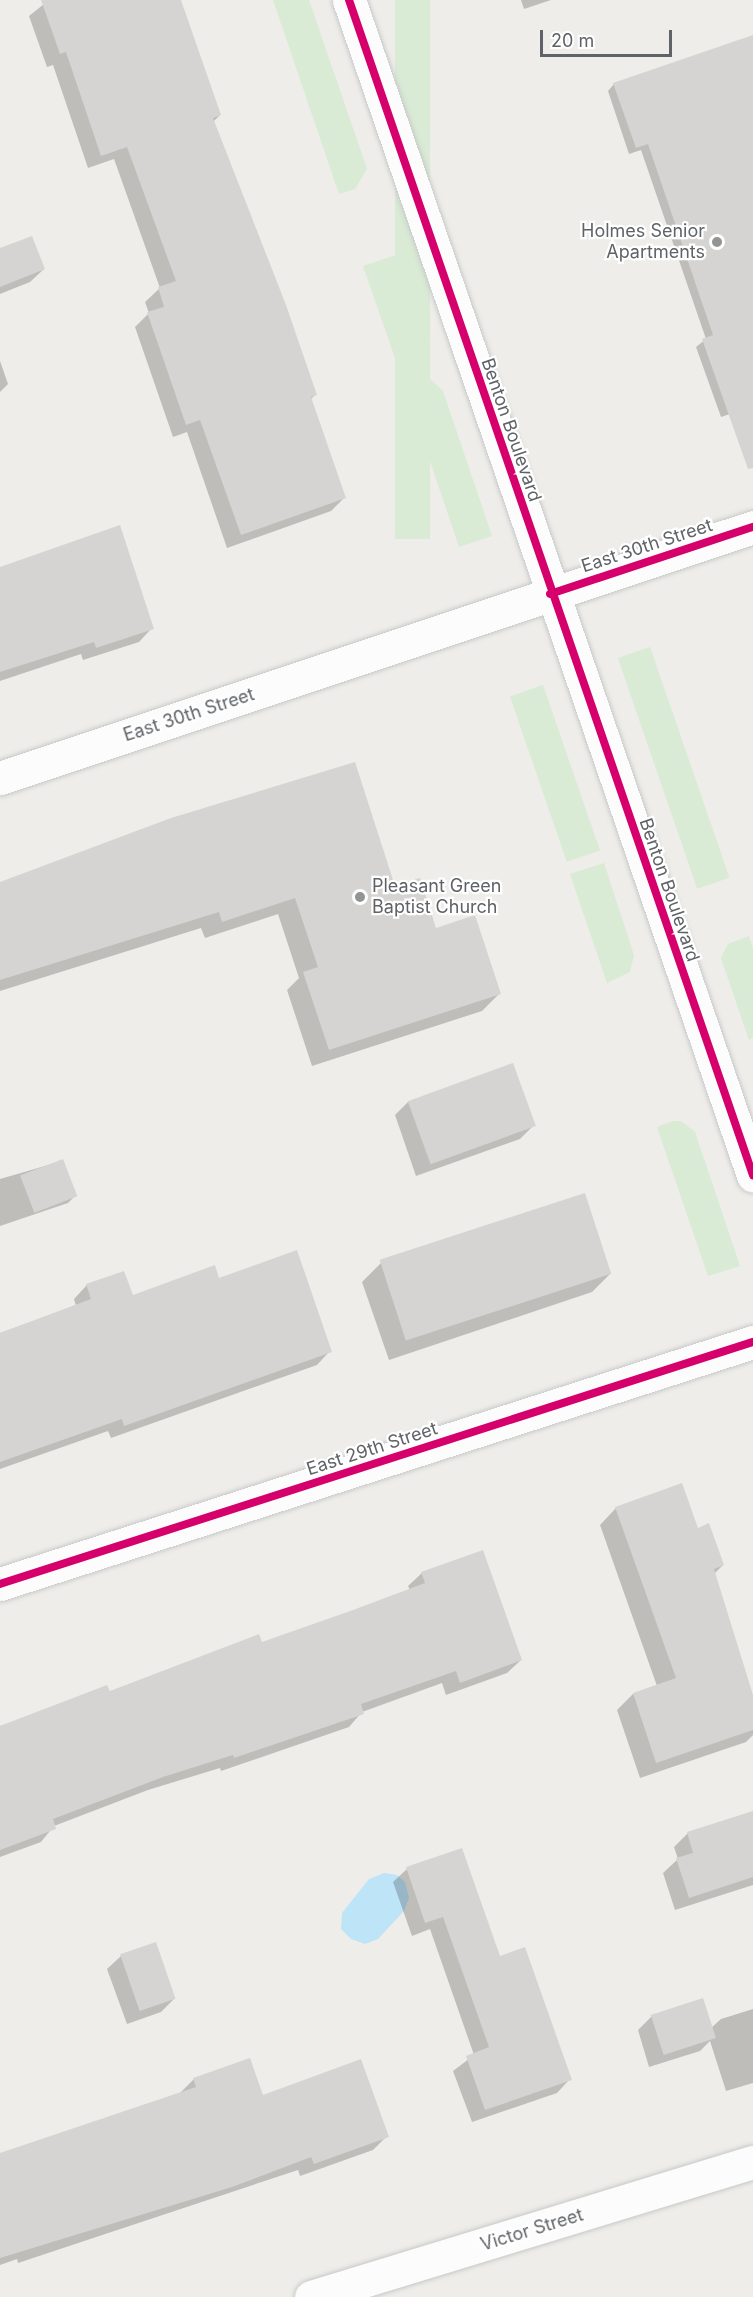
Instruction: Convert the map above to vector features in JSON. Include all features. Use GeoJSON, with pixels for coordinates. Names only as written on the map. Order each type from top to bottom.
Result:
{"type":"FeatureCollection","features":[{"type":"Feature","properties":{"kind":"street","name":"Benton Boulevard"},"geometry":{"type":"LineString","coordinates":[[349,0],[550,594],[753,1175]]}},
{"type":"Feature","properties":{"kind":"street","name":"East 30th Street"},"geometry":{"type":"LineString","coordinates":[[0,778],[753,527]]}},
{"type":"Feature","properties":{"kind":"street","name":"East 29th Street"},"geometry":{"type":"LineString","coordinates":[[0,1584],[753,1342]]}},
{"type":"Feature","properties":{"kind":"street","name":"Victor Street"},"geometry":{"type":"LineString","coordinates":[[311,2297],[753,2162]]}},
{"type":"Feature","properties":{"kind":"green space"},"geometry":{"type":"Polygon","coordinates":[[[273,0],[309,0],[367,169],[355,189],[339,194],[273,0]]]}},
{"type":"Feature","properties":{"kind":"green space"},"geometry":{"type":"Polygon","coordinates":[[[395,0],[430,0],[430,539],[395,539],[395,0]]]}},
{"type":"Feature","properties":{"kind":"green space"},"geometry":{"type":"Polygon","coordinates":[[[396,255],[425,339],[421,353],[397,364],[363,266],[396,255]]]}},
{"type":"Feature","properties":{"kind":"green space"},"geometry":{"type":"Polygon","coordinates":[[[420,376],[428,377],[443,391],[492,536],[459,547],[403,381],[420,376]]]}},
{"type":"Feature","properties":{"kind":"green space"},"geometry":{"type":"Polygon","coordinates":[[[650,647],[729,878],[697,889],[618,658],[650,647]]]}},
{"type":"Feature","properties":{"kind":"green space"},"geometry":{"type":"Polygon","coordinates":[[[543,685],[600,850],[567,862],[510,696],[543,685]]]}},
{"type":"Feature","properties":{"kind":"green space"},"geometry":{"type":"Polygon","coordinates":[[[604,863],[634,955],[630,972],[607,983],[570,874],[604,863]]]}},
{"type":"Feature","properties":{"kind":"green space"},"geometry":{"type":"Polygon","coordinates":[[[749,936],[753,948],[753,1038],[749,1040],[721,958],[728,944],[749,936]]]}},
{"type":"Feature","properties":{"kind":"green space"},"geometry":{"type":"Polygon","coordinates":[[[673,1121],[681,1121],[695,1132],[740,1266],[708,1276],[657,1127],[673,1121]]]}},
{"type":"Feature","properties":{"kind":"water"},"geometry":{"type":"Polygon","coordinates":[[[384,1873],[397,1875],[405,1882],[409,1898],[404,1911],[378,1939],[365,1944],[351,1939],[341,1929],[342,1913],[369,1879],[384,1873]]]}},
{"type":"Feature","properties":{"kind":"building"},"geometry":{"type":"Polygon","coordinates":[[[41,0],[181,0],[221,115],[213,118],[286,305],[317,395],[311,397],[346,498],[241,535],[200,420],[186,425],[147,312],[164,307],[158,287],[176,281],[127,147],[101,156],[66,52],[60,54],[41,0]]]}},
{"type":"Feature","properties":{"kind":"building","name":"Holmes Senior Apartments"},"geometry":{"type":"Polygon","coordinates":[[[753,35],[753,468],[748,469],[702,339],[713,335],[648,144],[636,148],[613,83],[753,35]]]}},
{"type":"Feature","properties":{"kind":"building"},"geometry":{"type":"Polygon","coordinates":[[[32,236],[45,269],[0,287],[0,248],[32,236]]]}},
{"type":"Feature","properties":{"kind":"building"},"geometry":{"type":"Polygon","coordinates":[[[120,525],[154,629],[96,648],[94,642],[0,672],[0,567],[120,525]]]}},
{"type":"Feature","properties":{"kind":"building"},"geometry":{"type":"Polygon","coordinates":[[[355,762],[395,886],[420,878],[436,928],[475,915],[501,994],[329,1050],[303,972],[318,967],[295,898],[222,922],[219,912],[0,980],[0,882],[171,818],[355,762]]]}},
{"type":"Feature","properties":{"kind":"building"},"geometry":{"type":"Polygon","coordinates":[[[513,1063],[536,1126],[431,1164],[408,1101],[513,1063]]]}},
{"type":"Feature","properties":{"kind":"building"},"geometry":{"type":"Polygon","coordinates":[[[63,1159],[77,1196],[34,1213],[20,1175],[63,1159]]]}},
{"type":"Feature","properties":{"kind":"building"},"geometry":{"type":"Polygon","coordinates":[[[585,1193],[611,1274],[406,1341],[380,1260],[585,1193]]]}},
{"type":"Feature","properties":{"kind":"building"},"geometry":{"type":"Polygon","coordinates":[[[297,1250],[332,1352],[124,1426],[122,1419],[0,1462],[0,1333],[91,1299],[86,1284],[124,1271],[133,1295],[215,1265],[219,1278],[297,1250]]]}},
{"type":"Feature","properties":{"kind":"building"},"geometry":{"type":"Polygon","coordinates":[[[682,1483],[698,1528],[709,1523],[724,1565],[714,1569],[753,1695],[753,1730],[656,1763],[633,1693],[676,1678],[615,1507],[682,1483]]]}},
{"type":"Feature","properties":{"kind":"building"},"geometry":{"type":"Polygon","coordinates":[[[483,1550],[522,1660],[460,1683],[456,1671],[361,1704],[364,1714],[234,1758],[233,1755],[163,1777],[53,1819],[56,1829],[0,1850],[0,1726],[107,1685],[110,1691],[259,1634],[262,1642],[353,1610],[425,1583],[421,1572],[483,1550]]]}},
{"type":"Feature","properties":{"kind":"building"},"geometry":{"type":"Polygon","coordinates":[[[753,1811],[753,1877],[689,1898],[676,1858],[693,1853],[687,1832],[753,1811]]]}},
{"type":"Feature","properties":{"kind":"building"},"geometry":{"type":"Polygon","coordinates":[[[462,1848],[500,1956],[525,1947],[572,2080],[485,2110],[466,2056],[489,2047],[443,1917],[425,1923],[406,1867],[462,1848]]]}},
{"type":"Feature","properties":{"kind":"building"},"geometry":{"type":"Polygon","coordinates":[[[156,1942],[176,1999],[140,2011],[120,1954],[156,1942]]]}},
{"type":"Feature","properties":{"kind":"building"},"geometry":{"type":"Polygon","coordinates":[[[703,1998],[716,2038],[664,2055],[651,2015],[703,1998]]]}},
{"type":"Feature","properties":{"kind":"building"},"geometry":{"type":"Polygon","coordinates":[[[250,2058],[263,2095],[361,2059],[389,2137],[314,2164],[311,2157],[232,2187],[0,2258],[0,2153],[196,2087],[193,2078],[250,2058]]]}},
{"type":"Feature","properties":{"kind":"cycle path"},"geometry":{"type":"LineString","coordinates":[[349,0],[753,1175]]}},
{"type":"Feature","properties":{"kind":"cycle path"},"geometry":{"type":"LineString","coordinates":[[550,594],[753,527]]}},
{"type":"Feature","properties":{"kind":"cycle path"},"geometry":{"type":"LineString","coordinates":[[0,1584],[753,1342]]}},
{"type":"Feature","properties":{"kind":"place","name":"Holmes Senior Apartments"},"geometry":{"type":"Point","coordinates":[717,242]}},
{"type":"Feature","properties":{"kind":"place","name":"Pleasant Green Baptist Church"},"geometry":{"type":"Point","coordinates":[360,897]}}]}
